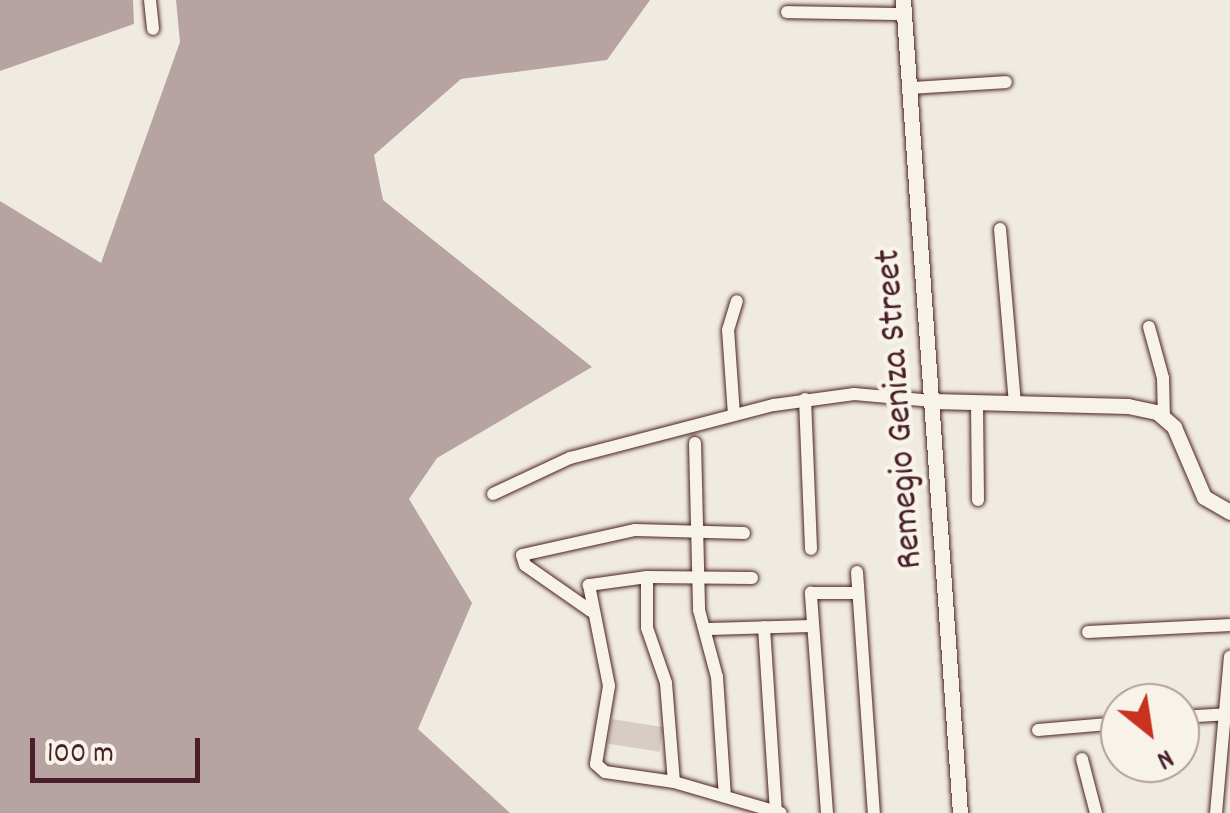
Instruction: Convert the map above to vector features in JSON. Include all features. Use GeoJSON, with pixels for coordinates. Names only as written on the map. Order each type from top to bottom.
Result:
{"type":"FeatureCollection","features":[{"type":"Feature","properties":{"kind":"street"},"geometry":{"type":"LineString","coordinates":[[150,0],[153,30]]}},
{"type":"Feature","properties":{"kind":"street"},"geometry":{"type":"LineString","coordinates":[[787,12],[903,7]]}},
{"type":"Feature","properties":{"kind":"street","name":"Remegio Geniza Street"},"geometry":{"type":"LineString","coordinates":[[903,7],[960,813]]}},
{"type":"Feature","properties":{"kind":"street"},"geometry":{"type":"LineString","coordinates":[[911,88],[1006,82]]}},
{"type":"Feature","properties":{"kind":"street"},"geometry":{"type":"LineString","coordinates":[[1000,229],[1015,403]]}},
{"type":"Feature","properties":{"kind":"street"},"geometry":{"type":"LineString","coordinates":[[734,415],[728,330],[736,301]]}},
{"type":"Feature","properties":{"kind":"street"},"geometry":{"type":"LineString","coordinates":[[1149,327],[1164,378],[1164,418],[1204,497],[1230,512]]}},
{"type":"Feature","properties":{"kind":"street"},"geometry":{"type":"LineString","coordinates":[[493,494],[570,458],[734,415],[854,394],[976,404],[1128,406],[1164,418]]}},
{"type":"Feature","properties":{"kind":"street"},"geometry":{"type":"LineString","coordinates":[[805,400],[811,549]]}},
{"type":"Feature","properties":{"kind":"street"},"geometry":{"type":"LineString","coordinates":[[976,404],[978,500]]}},
{"type":"Feature","properties":{"kind":"street"},"geometry":{"type":"LineString","coordinates":[[695,443],[701,622],[709,629],[811,626]]}},
{"type":"Feature","properties":{"kind":"street"},"geometry":{"type":"LineString","coordinates":[[591,611],[525,565],[522,556],[634,530],[744,534]]}},
{"type":"Feature","properties":{"kind":"street"},"geometry":{"type":"LineString","coordinates":[[857,572],[874,813]]}},
{"type":"Feature","properties":{"kind":"street"},"geometry":{"type":"LineString","coordinates":[[561,589],[648,577],[752,578]]}},
{"type":"Feature","properties":{"kind":"street"},"geometry":{"type":"LineString","coordinates":[[648,577],[647,628],[666,683],[674,782]]}},
{"type":"Feature","properties":{"kind":"street"},"geometry":{"type":"LineString","coordinates":[[588,585],[608,686],[596,764],[605,772],[674,782],[779,812],[764,627]]}},
{"type":"Feature","properties":{"kind":"street"},"geometry":{"type":"LineString","coordinates":[[826,813],[811,593],[858,592]]}},
{"type":"Feature","properties":{"kind":"street"},"geometry":{"type":"LineString","coordinates":[[1088,632],[1230,625]]}},
{"type":"Feature","properties":{"kind":"street"},"geometry":{"type":"LineString","coordinates":[[709,629],[725,796]]}},
{"type":"Feature","properties":{"kind":"street"},"geometry":{"type":"LineString","coordinates":[[1216,813],[1227,755],[1230,658]]}},
{"type":"Feature","properties":{"kind":"street"},"geometry":{"type":"LineString","coordinates":[[1200,716],[1228,714]]}},
{"type":"Feature","properties":{"kind":"street"},"geometry":{"type":"LineString","coordinates":[[1038,730],[1100,725]]}},
{"type":"Feature","properties":{"kind":"street"},"geometry":{"type":"LineString","coordinates":[[1082,759],[1096,813]]}},
{"type":"Feature","properties":{"kind":"shaded area"},"geometry":{"type":"Polygon","coordinates":[[[0,0],[133,0],[134,24],[0,71],[0,0]]]}},
{"type":"Feature","properties":{"kind":"shaded area"},"geometry":{"type":"Polygon","coordinates":[[[176,0],[650,0],[607,60],[461,79],[374,155],[383,200],[592,367],[437,458],[409,499],[472,603],[418,729],[510,813],[0,813],[0,201],[101,263],[180,42],[176,0]]]}},
{"type":"Feature","properties":{"kind":"shaded area"},"geometry":{"type":"Polygon","coordinates":[[[612,719],[663,727],[659,752],[608,744],[612,719]]]}}]}
